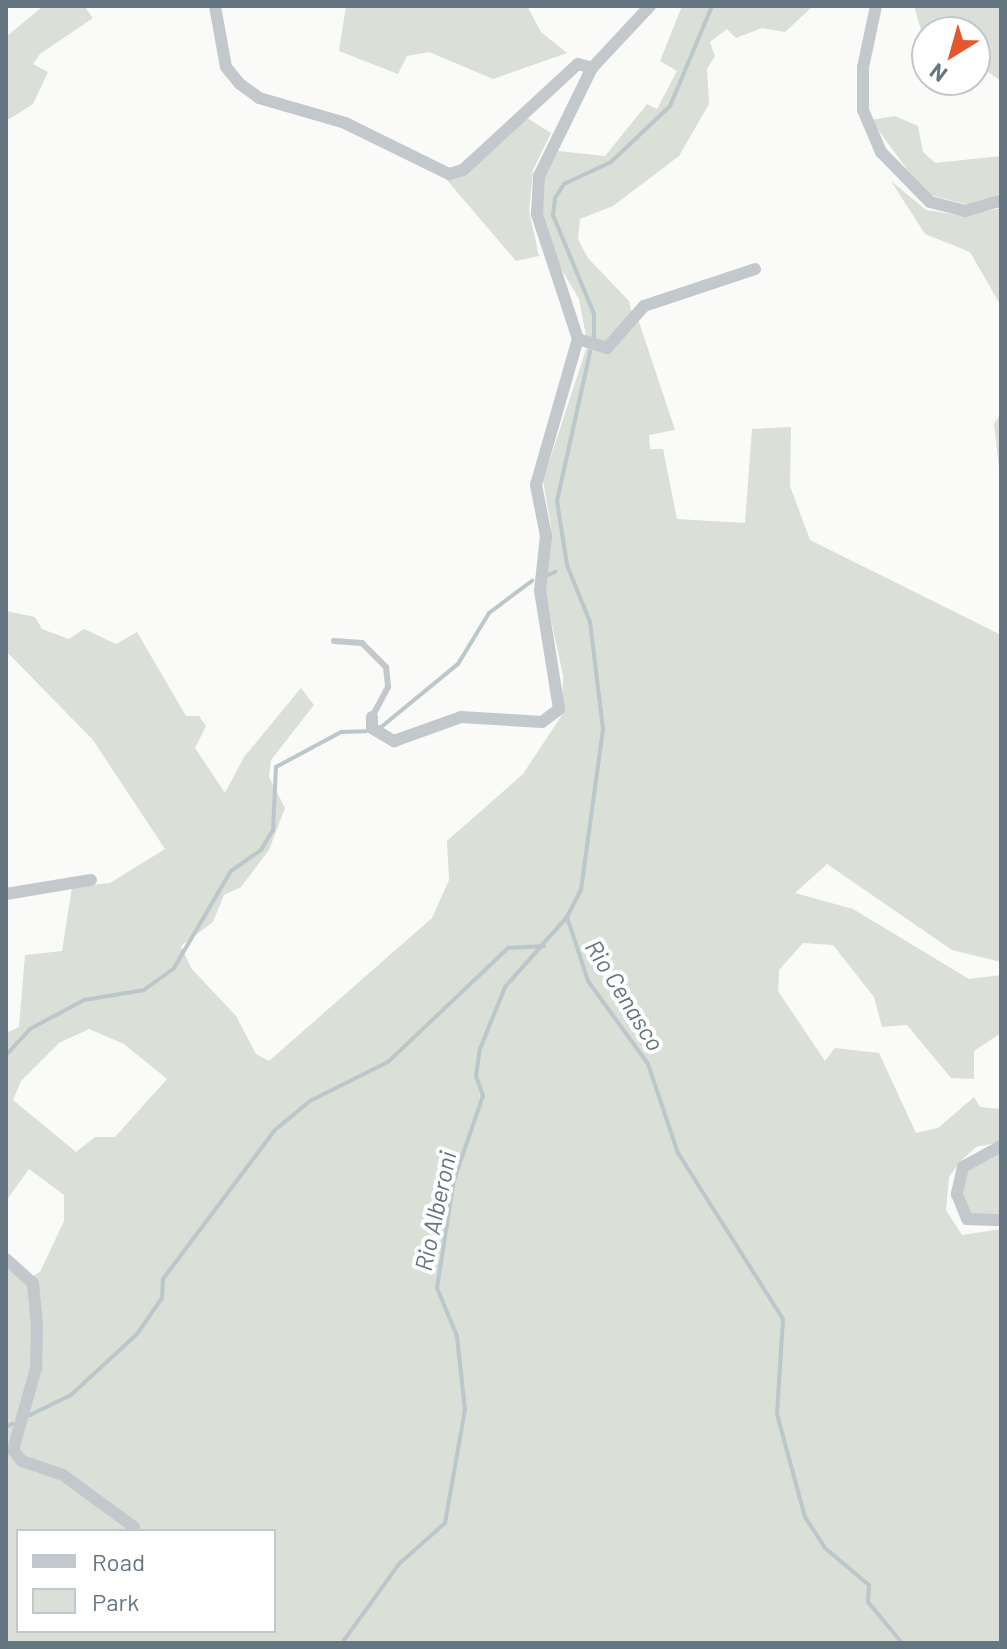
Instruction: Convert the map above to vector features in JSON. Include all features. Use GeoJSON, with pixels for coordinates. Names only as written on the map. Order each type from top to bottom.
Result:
{"type":"FeatureCollection","features":[{"type":"Feature","properties":{"kind":"street"},"geometry":{"type":"LineString","coordinates":[[215,6],[226,67],[259,98],[345,123],[449,174],[463,170],[588,65],[650,6]]}},
{"type":"Feature","properties":{"kind":"street"},"geometry":{"type":"LineString","coordinates":[[876,6],[863,67],[863,110],[881,152],[930,202],[965,211],[1001,201]]}},
{"type":"Feature","properties":{"kind":"street"},"geometry":{"type":"LineString","coordinates":[[372,717],[372,728],[394,741],[461,717],[542,722],[559,709],[560,677],[540,591],[546,536],[536,485],[578,339],[537,198],[539,176],[588,65]]}},
{"type":"Feature","properties":{"kind":"street"},"geometry":{"type":"LineString","coordinates":[[578,339],[607,348],[644,306],[755,269]]}},
{"type":"Feature","properties":{"kind":"street"},"geometry":{"type":"LineString","coordinates":[[6,894],[91,880]]}},
{"type":"Feature","properties":{"kind":"street"},"geometry":{"type":"LineString","coordinates":[[1001,1146],[963,1167],[957,1194],[962,1213],[978,1224],[1001,1220]]}},
{"type":"Feature","properties":{"kind":"street"},"geometry":{"type":"LineString","coordinates":[[6,1259],[33,1283],[37,1325],[36,1368],[13,1450],[22,1461],[63,1475],[134,1527]]}},
{"type":"Feature","properties":{"kind":"lane"},"geometry":{"type":"LineString","coordinates":[[334,641],[362,643],[386,667],[388,687],[372,717]]}},
{"type":"Feature","properties":{"kind":"green space"},"geometry":{"type":"Polygon","coordinates":[[[43,6],[84,6],[93,18],[40,54],[33,64],[48,72],[33,104],[6,121],[6,37],[43,6]]]}},
{"type":"Feature","properties":{"kind":"green space"},"geometry":{"type":"Polygon","coordinates":[[[346,6],[527,6],[541,32],[567,53],[493,79],[429,52],[407,56],[398,74],[339,51],[346,6]]]}},
{"type":"Feature","properties":{"kind":"green space"},"geometry":{"type":"Polygon","coordinates":[[[682,6],[813,6],[785,32],[762,28],[736,38],[727,29],[710,42],[715,56],[707,69],[709,104],[679,156],[613,206],[580,219],[578,239],[588,258],[629,301],[632,314],[606,344],[586,336],[579,299],[560,267],[541,216],[544,177],[558,151],[605,156],[647,104],[657,109],[677,71],[660,61],[682,6]]]}},
{"type":"Feature","properties":{"kind":"green space"},"geometry":{"type":"Polygon","coordinates":[[[914,6],[1001,6],[1001,81],[991,74],[991,16],[917,16],[914,6]]]}},
{"type":"Feature","properties":{"kind":"green space"},"geometry":{"type":"Polygon","coordinates":[[[524,116],[551,133],[533,170],[529,211],[539,256],[516,261],[446,179],[524,116]]]}},
{"type":"Feature","properties":{"kind":"green space"},"geometry":{"type":"Polygon","coordinates":[[[895,116],[918,126],[923,152],[935,163],[1001,156],[1001,197],[973,206],[925,194],[871,120],[895,116]]]}},
{"type":"Feature","properties":{"kind":"green space"},"geometry":{"type":"Polygon","coordinates":[[[891,181],[926,210],[966,216],[1001,208],[1001,306],[970,252],[925,234],[891,181]]]}},
{"type":"Feature","properties":{"kind":"green space"},"geometry":{"type":"Polygon","coordinates":[[[637,316],[675,430],[649,435],[650,449],[663,449],[677,519],[745,523],[752,429],[791,427],[790,486],[810,540],[1001,635],[1001,962],[952,950],[827,864],[795,893],[853,909],[969,979],[1001,975],[1001,1033],[974,1051],[974,1079],[951,1078],[907,1025],[882,1027],[874,997],[833,945],[803,943],[779,970],[778,991],[825,1061],[835,1048],[879,1053],[916,1133],[938,1128],[974,1097],[980,1107],[1001,1109],[1001,1142],[976,1147],[960,1162],[949,1177],[946,1210],[962,1235],[1001,1229],[1001,1643],[6,1643],[6,1265],[24,1281],[40,1272],[64,1221],[64,1195],[29,1169],[6,1201],[6,1033],[19,1027],[25,955],[62,951],[72,887],[110,883],[165,849],[93,740],[6,651],[6,611],[35,617],[42,629],[69,639],[84,629],[116,644],[137,632],[186,716],[199,716],[206,726],[195,748],[225,793],[244,757],[301,688],[314,705],[271,760],[269,777],[285,808],[269,850],[241,887],[224,895],[213,922],[181,946],[191,968],[236,1016],[256,1054],[269,1061],[432,918],[449,880],[447,841],[523,774],[562,715],[563,675],[543,583],[551,526],[543,481],[586,349],[637,316]],[[89,1029],[59,1043],[21,1081],[13,1100],[76,1152],[95,1137],[115,1137],[167,1079],[124,1044],[89,1029]]]}},
{"type":"Feature","properties":{"kind":"green space"},"geometry":{"type":"Polygon","coordinates":[[[1001,413],[1001,484],[994,424],[1001,413]]]}},
{"type":"Feature","properties":{"kind":"green space"},"geometry":{"type":"Polygon","coordinates":[[[1001,1150],[1001,1216],[971,1216],[961,1186],[966,1170],[1001,1150]]]}},
{"type":"Feature","properties":{"kind":"waterway","name":"Rio Cenasco"},"geometry":{"type":"LineString","coordinates":[[594,339],[594,314],[553,215],[555,198],[564,184],[611,162],[670,106],[712,6]]}},
{"type":"Feature","properties":{"kind":"waterway","name":"Rio Alberoni"},"geometry":{"type":"LineString","coordinates":[[342,1643],[399,1564],[445,1523],[465,1410],[457,1336],[437,1288],[454,1180],[483,1096],[476,1076],[480,1049],[505,987],[567,917],[581,890],[603,729],[590,622],[567,565],[557,501],[590,352]]}},
{"type":"Feature","properties":{"kind":"waterway"},"geometry":{"type":"LineString","coordinates":[[548,575],[555,572]]}},
{"type":"Feature","properties":{"kind":"waterway"},"geometry":{"type":"LineString","coordinates":[[380,728],[458,664],[489,613],[532,581]]}},
{"type":"Feature","properties":{"kind":"waterway"},"geometry":{"type":"LineString","coordinates":[[6,1055],[30,1029],[84,1000],[144,990],[174,968],[231,871],[261,850],[273,830],[276,767],[341,732],[366,731]]}},
{"type":"Feature","properties":{"kind":"waterway","name":"Rio Cenasco"},"geometry":{"type":"LineString","coordinates":[[567,917],[588,981],[648,1064],[678,1153],[783,1319],[777,1414],[805,1517],[825,1548],[869,1585],[868,1602],[902,1643]]}},
{"type":"Feature","properties":{"kind":"waterway"},"geometry":{"type":"LineString","coordinates":[[30,1415],[71,1395],[137,1334],[162,1298],[163,1279],[275,1130],[310,1101],[388,1062],[508,948],[544,946]]}},
{"type":"Feature","properties":{"kind":"waterway"},"geometry":{"type":"LineString","coordinates":[[6,1427],[12,1424]]}}]}
